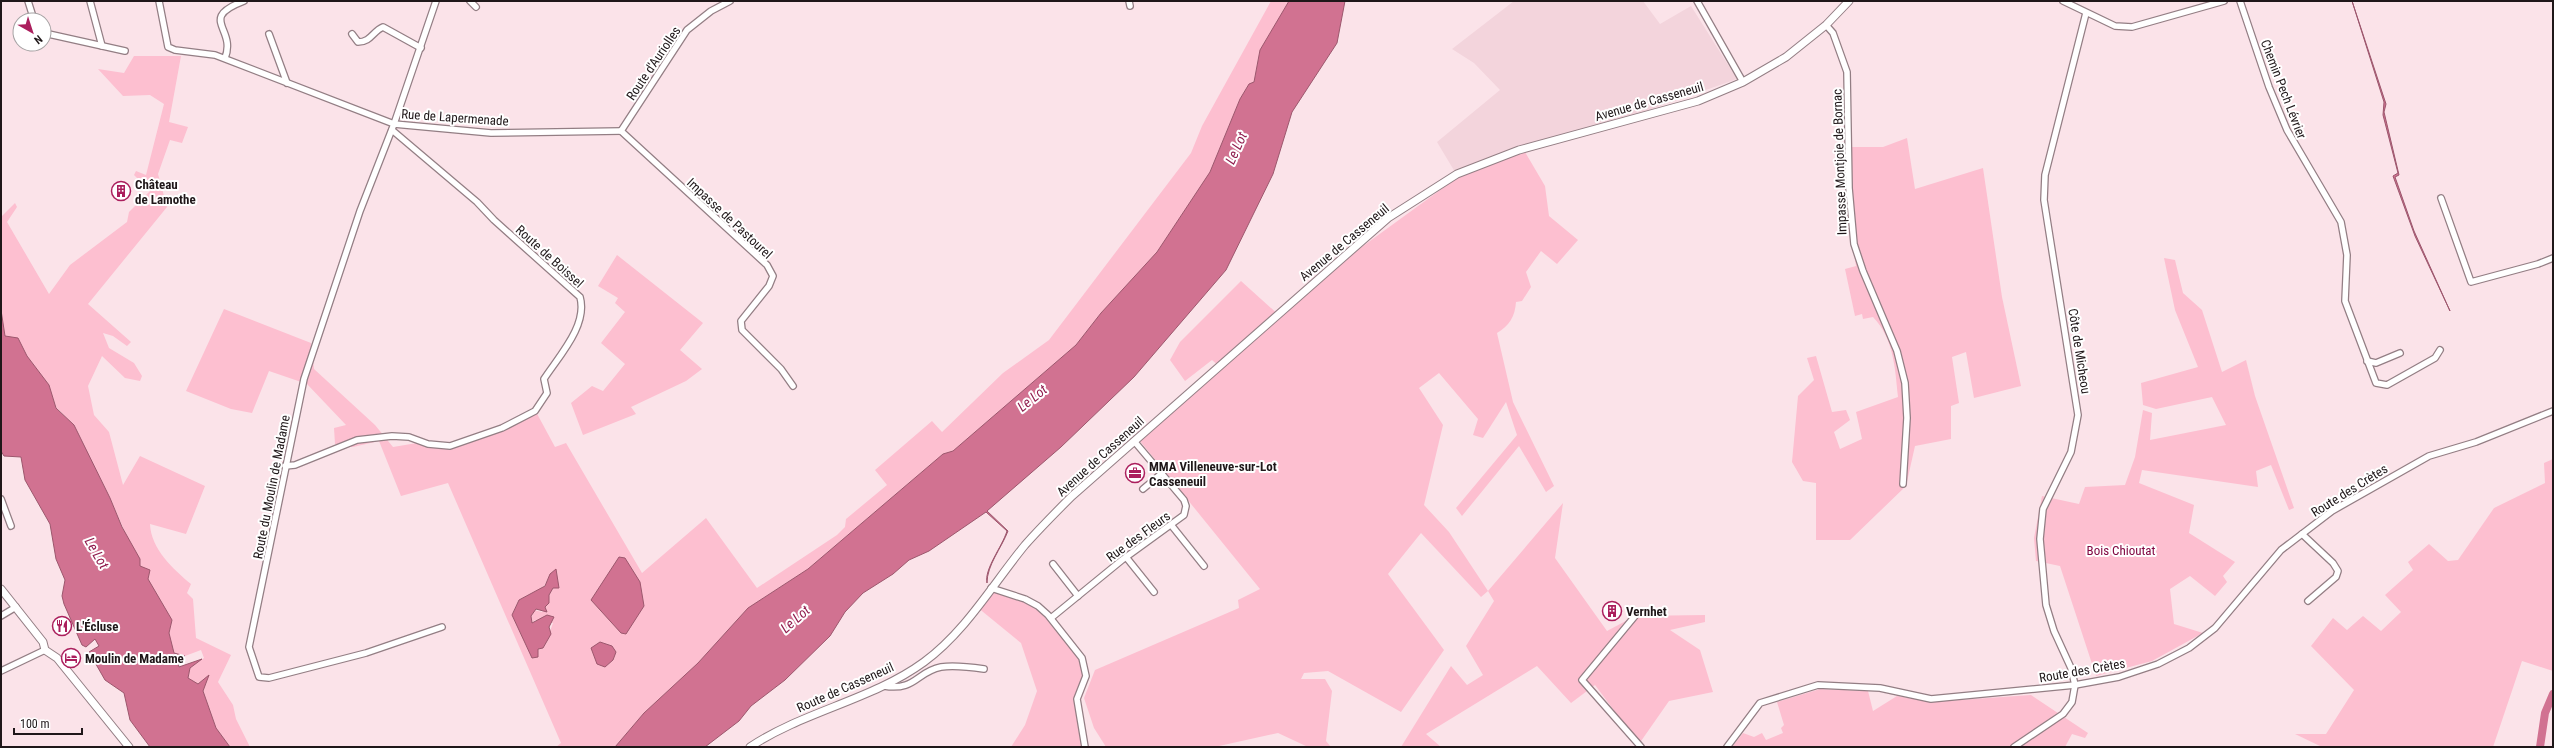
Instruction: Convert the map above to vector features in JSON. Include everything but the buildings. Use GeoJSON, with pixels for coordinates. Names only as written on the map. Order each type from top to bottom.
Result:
{"type":"FeatureCollection","features":[{"type":"Feature","properties":{"kind":"main road","name":"Avenue de Casseneuil"},"geometry":{"type":"LineString","coordinates":[[991,588],[1026,544],[1070,498],[1388,218],[1457,174],[1519,150],[1698,101],[1744,82],[1786,57],[1826,25],[1849,1]]}},
{"type":"Feature","properties":{"kind":"main road","name":"Route de Casseneuil"},"geometry":{"type":"LineString","coordinates":[[750,747],[771,733],[883,686],[924,662],[953,636],[991,588]]}},
{"type":"Feature","properties":{"kind":"main road"},"geometry":{"type":"LineString","coordinates":[[1,589],[43,642],[45,650],[57,658],[129,747]]}},
{"type":"Feature","properties":{"kind":"street"},"geometry":{"type":"LineString","coordinates":[[28,1],[31,12]]}},
{"type":"Feature","properties":{"kind":"street"},"geometry":{"type":"LineString","coordinates":[[90,1],[102,46]]}},
{"type":"Feature","properties":{"kind":"street"},"geometry":{"type":"LineString","coordinates":[[159,1],[168,47],[174,50],[215,54],[393,127]]}},
{"type":"Feature","properties":{"kind":"street"},"geometry":{"type":"LineString","coordinates":[[225,58],[229,47],[220,20],[222,13],[226,8],[244,1]]}},
{"type":"Feature","properties":{"kind":"street","name":"Rue de Lapermenade"},"geometry":{"type":"LineString","coordinates":[[436,1],[393,127],[491,133],[620,131]]}},
{"type":"Feature","properties":{"kind":"street"},"geometry":{"type":"LineString","coordinates":[[470,1],[476,7]]}},
{"type":"Feature","properties":{"kind":"street","name":"Route d'Auriolles"},"geometry":{"type":"LineString","coordinates":[[620,131],[687,30],[711,11],[730,1]]}},
{"type":"Feature","properties":{"kind":"street"},"geometry":{"type":"LineString","coordinates":[[1696,1],[1744,82]]}},
{"type":"Feature","properties":{"kind":"street"},"geometry":{"type":"LineString","coordinates":[[2063,1],[2114,26],[2132,27],[2224,1]]}},
{"type":"Feature","properties":{"kind":"street","name":"Chemin Pech Lévrier"},"geometry":{"type":"LineString","coordinates":[[2240,1],[2269,86],[2287,130],[2341,222],[2347,255],[2344,301],[2376,383],[2387,385],[2435,358],[2440,350]]}},
{"type":"Feature","properties":{"kind":"street","name":"Côte de Micheou"},"geometry":{"type":"LineString","coordinates":[[2075,685],[2071,668],[2054,631],[2046,605],[2040,539],[2043,509],[2071,452],[2078,415],[2044,200],[2045,176],[2086,13]]}},
{"type":"Feature","properties":{"kind":"street","name":"Impasse Montjoie de Bornac"},"geometry":{"type":"LineString","coordinates":[[1826,25],[1833,34],[1847,72],[1849,188],[1854,244],[1863,271],[1897,351],[1905,383],[1907,418],[1903,484]]}},
{"type":"Feature","properties":{"kind":"street"},"geometry":{"type":"LineString","coordinates":[[352,34],[358,42],[364,42],[374,36],[378,29],[383,27],[420,48]]}},
{"type":"Feature","properties":{"kind":"street"},"geometry":{"type":"LineString","coordinates":[[269,34],[286,83]]}},
{"type":"Feature","properties":{"kind":"street"},"geometry":{"type":"LineString","coordinates":[[52,36],[125,51]]}},
{"type":"Feature","properties":{"kind":"street","name":"Route de Boissel"},"geometry":{"type":"LineString","coordinates":[[285,466],[295,465],[357,440],[392,436],[409,437],[428,444],[450,446],[523,419],[535,410],[545,397],[547,393],[544,379],[580,321],[583,307],[580,297],[393,127]]}},
{"type":"Feature","properties":{"kind":"street","name":"Route du Moulin de Madame"},"geometry":{"type":"LineString","coordinates":[[393,127],[360,211],[304,379],[249,647],[260,677],[269,678],[366,653],[442,627]]}},
{"type":"Feature","properties":{"kind":"street","name":"Impasse de Pastourel"},"geometry":{"type":"LineString","coordinates":[[620,131],[767,265],[773,276],[769,286],[741,321],[742,330],[781,369],[793,386]]}},
{"type":"Feature","properties":{"kind":"street"},"geometry":{"type":"LineString","coordinates":[[2441,198],[2471,282],[2538,264],[2553,258]]}},
{"type":"Feature","properties":{"kind":"street"},"geometry":{"type":"LineString","coordinates":[[2367,361],[2376,363],[2400,354]]}},
{"type":"Feature","properties":{"kind":"street","name":"Route des Crètes"},"geometry":{"type":"LineString","coordinates":[[1727,747],[1760,703],[1818,685],[1880,688],[1931,699],[2075,685],[2126,675],[2158,664],[2189,648],[2215,628],[2281,550],[2332,511],[2429,456],[2508,430],[2553,411]]}},
{"type":"Feature","properties":{"kind":"street","name":"Rue des Fleurs"},"geometry":{"type":"LineString","coordinates":[[1051,618],[1126,557],[1172,526],[1184,516],[1186,506],[1184,500],[1134,441]]}},
{"type":"Feature","properties":{"kind":"street"},"geometry":{"type":"LineString","coordinates":[[1143,489],[1162,473]]}},
{"type":"Feature","properties":{"kind":"street"},"geometry":{"type":"LineString","coordinates":[[1,499],[11,526]]}},
{"type":"Feature","properties":{"kind":"street"},"geometry":{"type":"LineString","coordinates":[[1172,526],[1204,566]]}},
{"type":"Feature","properties":{"kind":"street"},"geometry":{"type":"LineString","coordinates":[[2302,534],[2333,564],[2338,571],[2336,577],[2308,601]]}},
{"type":"Feature","properties":{"kind":"street"},"geometry":{"type":"LineString","coordinates":[[1126,557],[1154,592]]}},
{"type":"Feature","properties":{"kind":"street"},"geometry":{"type":"LineString","coordinates":[[1053,564],[1078,596]]}},
{"type":"Feature","properties":{"kind":"street"},"geometry":{"type":"LineString","coordinates":[[991,588],[1025,599],[1038,606],[1051,618],[1082,658],[1086,676],[1077,699],[1085,747]]}},
{"type":"Feature","properties":{"kind":"street"},"geometry":{"type":"LineString","coordinates":[[1,616],[16,607]]}},
{"type":"Feature","properties":{"kind":"street"},"geometry":{"type":"LineString","coordinates":[[1635,616],[1582,680],[1640,746]]}},
{"type":"Feature","properties":{"kind":"street"},"geometry":{"type":"LineString","coordinates":[[1,671],[45,650]]}},
{"type":"Feature","properties":{"kind":"street"},"geometry":{"type":"LineString","coordinates":[[883,686],[898,688],[913,683],[940,667],[967,667],[984,669]]}},
{"type":"Feature","properties":{"kind":"street"},"geometry":{"type":"LineString","coordinates":[[2014,747],[2063,714],[2072,702],[2075,685]]}},
{"type":"Feature","properties":{"kind":"shaded area"},"geometry":{"type":"Polygon","coordinates":[[[1514,1],[1643,1],[1660,24],[1691,6],[1737,79],[1458,177],[1437,142],[1500,90],[1474,63],[1452,49],[1514,1]]]}},
{"type":"Feature","properties":{"kind":"green space"},"geometry":{"type":"Polygon","coordinates":[[[1271,1],[1289,1],[1260,50],[1254,82],[1249,84],[1240,99],[1210,172],[1157,252],[1101,313],[1076,345],[953,451],[943,454],[808,569],[748,608],[698,663],[644,713],[615,747],[556,747],[561,743],[448,483],[401,496],[379,441],[353,447],[335,444],[334,428],[346,425],[307,384],[269,371],[252,413],[231,409],[186,391],[224,309],[311,343],[314,369],[375,425],[393,447],[423,442],[447,447],[535,410],[555,447],[566,443],[642,573],[706,518],[757,588],[837,535],[845,527],[846,519],[887,485],[875,470],[932,421],[942,432],[1003,373],[1049,340],[1191,153],[1202,126],[1271,1]],[[556,575],[549,577],[544,586],[519,601],[512,615],[532,657],[538,655],[538,649],[545,645],[553,623],[535,620],[532,623],[531,616],[534,610],[542,612],[549,602],[549,595],[553,588],[559,588],[556,575]]]}},
{"type":"Feature","properties":{"kind":"green space"},"geometry":{"type":"Polygon","coordinates":[[[134,56],[181,56],[169,122],[188,127],[182,143],[170,140],[158,174],[167,207],[88,304],[131,342],[127,346],[113,336],[103,333],[109,348],[134,363],[142,376],[140,381],[125,378],[102,356],[88,386],[94,415],[109,432],[123,485],[140,456],[205,486],[186,534],[150,524],[151,533],[154,542],[164,558],[191,584],[187,593],[193,599],[196,638],[231,655],[218,682],[233,705],[236,719],[250,747],[230,747],[216,728],[203,691],[208,676],[198,684],[188,679],[190,668],[204,658],[201,650],[185,656],[174,653],[169,633],[172,620],[140,566],[110,498],[74,425],[56,407],[49,385],[27,356],[18,339],[5,336],[1,310],[1,217],[15,203],[17,207],[7,222],[49,294],[70,265],[127,222],[129,212],[150,191],[134,175],[136,171],[146,175],[164,104],[150,95],[123,96],[98,69],[124,73],[134,56]]]}},
{"type":"Feature","properties":{"kind":"green space"},"geometry":{"type":"Polygon","coordinates":[[[1907,138],[1915,189],[1983,168],[2002,297],[2021,386],[1974,398],[1966,352],[1952,357],[1959,403],[1951,406],[1951,439],[1915,446],[1906,486],[1850,540],[1816,540],[1816,483],[1803,481],[1792,462],[1798,396],[1814,380],[1807,358],[1816,356],[1832,412],[1846,410],[1850,420],[1834,432],[1840,449],[1862,439],[1856,412],[1898,397],[1894,365],[1889,344],[1880,326],[1873,317],[1863,319],[1862,314],[1855,316],[1845,269],[1856,266],[1852,241],[1846,147],[1883,147],[1907,138]]]}},
{"type":"Feature","properties":{"kind":"green space"},"geometry":{"type":"Polygon","coordinates":[[[1525,152],[1545,186],[1549,216],[1578,240],[1557,264],[1541,251],[1526,272],[1531,287],[1522,301],[1516,302],[1511,320],[1497,333],[1513,402],[1554,486],[1546,492],[1519,446],[1462,516],[1456,508],[1517,435],[1506,402],[1483,438],[1473,435],[1478,419],[1439,373],[1419,388],[1443,425],[1424,505],[1449,532],[1488,591],[1481,597],[1421,533],[1388,574],[1444,650],[1401,712],[1328,671],[1304,673],[1301,679],[1325,679],[1332,691],[1326,741],[1331,747],[1308,747],[1278,733],[1219,746],[1106,747],[1094,728],[1084,698],[1095,670],[1239,608],[1238,600],[1260,589],[1140,441],[1221,368],[1212,360],[1185,381],[1170,360],[1180,342],[1241,281],[1281,317],[1359,249],[1458,177],[1525,152]]]}},
{"type":"Feature","properties":{"kind":"green space"},"geometry":{"type":"Polygon","coordinates":[[[617,255],[703,323],[680,350],[702,369],[686,381],[631,407],[636,414],[583,435],[571,403],[592,386],[603,391],[625,364],[601,343],[625,312],[615,303],[618,298],[598,286],[617,255]]]}},
{"type":"Feature","properties":{"kind":"green space","name":"Bois Chioutat"},"geometry":{"type":"Polygon","coordinates":[[[2164,258],[2175,260],[2183,293],[2202,310],[2222,372],[2246,360],[2255,396],[2294,508],[2289,510],[2271,465],[2256,471],[2258,487],[2142,470],[2139,483],[2194,505],[2189,533],[2235,562],[2223,576],[2227,582],[2215,596],[2190,576],[2170,589],[2174,624],[2203,633],[2152,661],[2096,676],[2060,566],[2036,561],[2034,538],[2042,496],[2079,504],[2085,487],[2125,485],[2135,457],[2143,410],[2152,413],[2150,440],[2226,425],[2212,397],[2156,409],[2143,405],[2141,383],[2198,367],[2175,310],[2164,258]]]}},
{"type":"Feature","properties":{"kind":"green space"},"geometry":{"type":"Polygon","coordinates":[[[2553,459],[2553,671],[2522,661],[2493,747],[2322,747],[2295,734],[2326,734],[2354,690],[2311,646],[2333,618],[2347,630],[2363,616],[2381,631],[2401,612],[2385,595],[2413,570],[2408,562],[2429,544],[2448,561],[2458,560],[2494,508],[2545,483],[2544,463],[2553,459]]]}},
{"type":"Feature","properties":{"kind":"green space"},"geometry":{"type":"Polygon","coordinates":[[[1563,503],[1555,558],[1607,631],[1635,616],[1705,615],[1705,622],[1670,630],[1700,650],[1713,692],[1669,701],[1639,744],[1595,685],[1571,703],[1537,666],[1426,734],[1441,747],[1401,747],[1451,666],[1467,685],[1483,675],[1466,646],[1494,601],[1488,591],[1563,503]]]}},
{"type":"Feature","properties":{"kind":"green space"},"geometry":{"type":"Polygon","coordinates":[[[991,588],[1038,606],[1082,658],[1086,676],[1077,699],[1085,747],[1011,747],[1025,725],[1037,691],[1021,643],[977,607],[991,588]]]}},
{"type":"Feature","properties":{"kind":"green space"},"geometry":{"type":"Polygon","coordinates":[[[1820,689],[1868,691],[1873,711],[1897,696],[1931,702],[2031,695],[2088,733],[2085,738],[2072,734],[2065,747],[1732,747],[1743,733],[1754,737],[1762,733],[1766,740],[1783,733],[1781,728],[1784,725],[1777,702],[1820,689]]]}},
{"type":"Feature","properties":{"kind":"water","name":"Le Lot"},"geometry":{"type":"Polygon","coordinates":[[[1289,1],[1345,1],[1337,43],[1292,112],[1273,174],[1226,270],[1134,377],[1061,447],[987,511],[1008,531],[992,563],[1007,531],[986,512],[929,551],[909,560],[893,574],[863,593],[845,612],[830,636],[785,680],[751,706],[739,721],[705,747],[615,747],[644,713],[698,663],[748,608],[808,569],[943,454],[953,451],[1076,345],[1101,313],[1157,252],[1210,172],[1240,99],[1249,84],[1254,82],[1260,50],[1289,1]]]}},
{"type":"Feature","properties":{"kind":"water"},"geometry":{"type":"Polygon","coordinates":[[[2352,1],[2386,104],[2384,112],[2399,175],[2395,177],[2414,231],[2450,311],[2415,236],[2393,176],[2398,173],[2383,115],[2384,102],[2352,1]]]}},
{"type":"Feature","properties":{"kind":"water","name":"Le Lot"},"geometry":{"type":"Polygon","coordinates":[[[1,310],[5,336],[18,338],[27,356],[49,385],[56,408],[74,425],[110,498],[122,527],[140,559],[140,566],[150,570],[148,579],[172,620],[169,633],[174,653],[185,656],[177,660],[179,667],[202,659],[190,668],[188,678],[198,684],[209,675],[203,691],[216,728],[230,747],[150,747],[130,720],[124,693],[105,680],[89,652],[99,646],[95,639],[86,647],[82,645],[64,604],[62,596],[65,580],[56,559],[50,524],[25,480],[21,457],[4,456],[1,451],[1,310]]]}},
{"type":"Feature","properties":{"kind":"water"},"geometry":{"type":"Polygon","coordinates":[[[619,557],[625,558],[640,582],[644,606],[626,634],[621,633],[591,600],[619,557]]]}},
{"type":"Feature","properties":{"kind":"water"},"geometry":{"type":"Polygon","coordinates":[[[556,569],[559,588],[553,588],[549,595],[549,603],[545,607],[547,612],[536,609],[531,616],[532,623],[547,615],[554,617],[549,627],[551,634],[543,648],[538,649],[538,657],[532,658],[512,615],[519,600],[545,586],[550,574],[556,569]]]}},
{"type":"Feature","properties":{"kind":"water"},"geometry":{"type":"Polygon","coordinates":[[[600,642],[612,646],[616,652],[613,660],[605,667],[597,664],[591,648],[600,642]]]}},
{"type":"Feature","properties":{"kind":"waterway"},"geometry":{"type":"LineString","coordinates":[[2540,747],[2545,713],[2553,694]]}},
{"type":"Feature","properties":{"kind":"place","name":"Château de Lamothe"},"geometry":{"type":"Point","coordinates":[121,191]}},
{"type":"Feature","properties":{"kind":"place","name":"MMA Villeneuve-sur-Lot Casseneuil"},"geometry":{"type":"Point","coordinates":[1135,473]}},
{"type":"Feature","properties":{"kind":"place","name":"Vernhet"},"geometry":{"type":"Point","coordinates":[1612,611]}},
{"type":"Feature","properties":{"kind":"place","name":"L'Écluse"},"geometry":{"type":"Point","coordinates":[62,626]}},
{"type":"Feature","properties":{"kind":"place","name":"Moulin de Madame"},"geometry":{"type":"Point","coordinates":[71,658]}}]}
